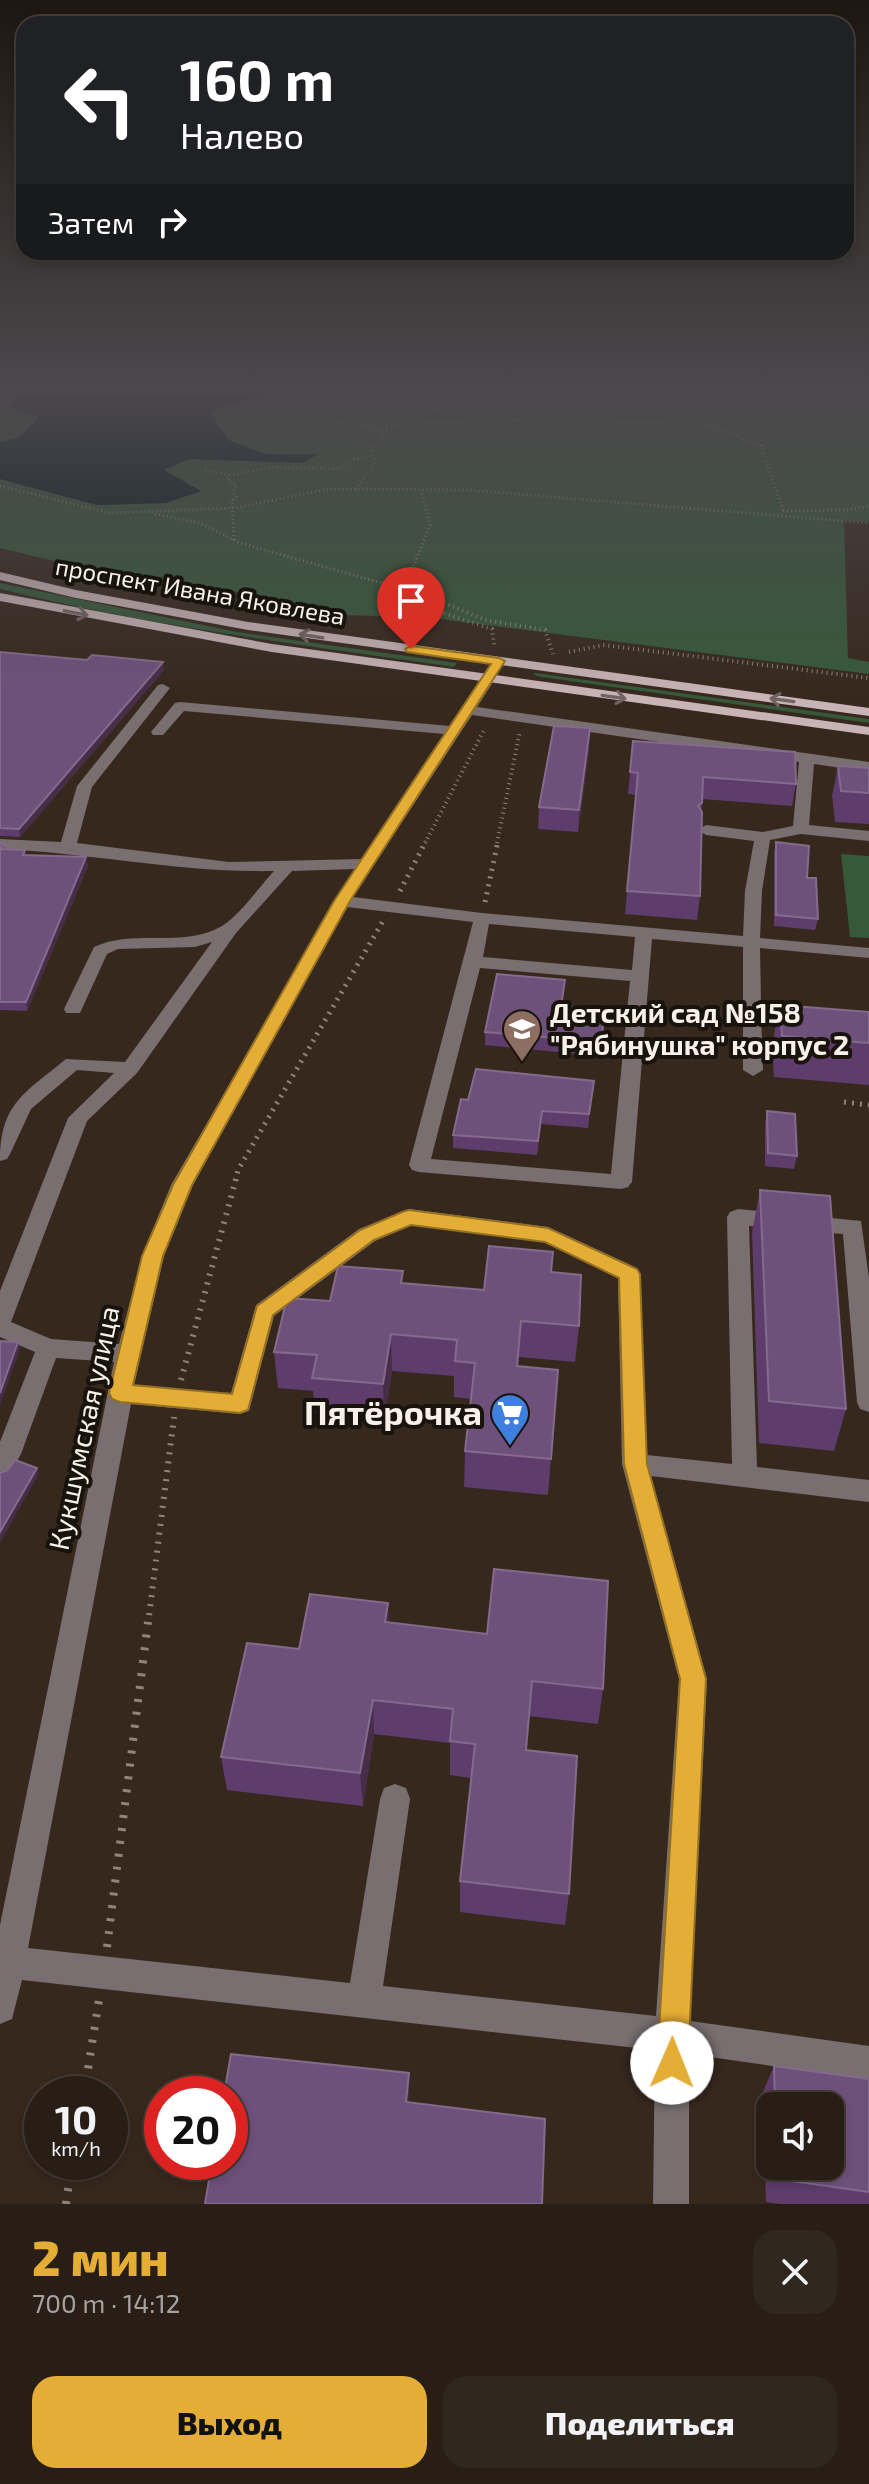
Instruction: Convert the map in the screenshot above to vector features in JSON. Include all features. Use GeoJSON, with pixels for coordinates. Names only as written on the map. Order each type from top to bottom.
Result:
{"type":"FeatureCollection","features":[{"type":"Feature","properties":{"kind":"main road","name":"проспект Ивана Яковлева"},"geometry":{"type":"LineString","coordinates":[[0,576],[248,626],[494,663],[869,712]]}},
{"type":"Feature","properties":{"kind":"main road","name":"проспект Ивана Яковлева"},"geometry":{"type":"LineString","coordinates":[[0,597],[258,646],[494,663],[869,731]]}},
{"type":"Feature","properties":{"kind":"street","name":"Кукшумская улица"},"geometry":{"type":"LineString","coordinates":[[0,2007],[120,1393],[153,1256],[182,1185],[342,901],[455,731],[494,663]]}},
{"type":"Feature","properties":{"kind":"street"},"geometry":{"type":"LineString","coordinates":[[68,847],[85,786],[163,688]]}},
{"type":"Feature","properties":{"kind":"street"},"geometry":{"type":"LineString","coordinates":[[158,732],[180,706],[455,731]]}},
{"type":"Feature","properties":{"kind":"street"},"geometry":{"type":"LineString","coordinates":[[468,710],[869,767]]}},
{"type":"Feature","properties":{"kind":"street"},"geometry":{"type":"LineString","coordinates":[[801,829],[807,760]]}},
{"type":"Feature","properties":{"kind":"street"},"geometry":{"type":"LineString","coordinates":[[706,830],[763,837],[801,829],[869,836]]}},
{"type":"Feature","properties":{"kind":"street"},"geometry":{"type":"LineString","coordinates":[[753,1070],[753,941],[758,855],[763,837]]}},
{"type":"Feature","properties":{"kind":"street"},"geometry":{"type":"LineString","coordinates":[[0,844],[68,847],[229,867],[365,864]]}},
{"type":"Feature","properties":{"kind":"street"},"geometry":{"type":"LineString","coordinates":[[0,1321],[78,1118],[130,1069],[230,929],[289,864]]}},
{"type":"Feature","properties":{"kind":"street"},"geometry":{"type":"LineString","coordinates":[[342,901],[482,918],[869,953]]}},
{"type":"Feature","properties":{"kind":"street"},"geometry":{"type":"LineString","coordinates":[[482,918],[419,1165],[621,1182],[644,933]]}},
{"type":"Feature","properties":{"kind":"street"},"geometry":{"type":"LineString","coordinates":[[73,1009],[100,951],[115,944],[195,942],[230,929]]}},
{"type":"Feature","properties":{"kind":"street"},"geometry":{"type":"LineString","coordinates":[[473,962],[639,976]]}},
{"type":"Feature","properties":{"kind":"street"},"geometry":{"type":"LineString","coordinates":[[753,1009],[825,1015]]}},
{"type":"Feature","properties":{"kind":"street"},"geometry":{"type":"LineString","coordinates":[[0,1154],[23,1105],[73,1063],[130,1069]]}},
{"type":"Feature","properties":{"kind":"street"},"geometry":{"type":"LineString","coordinates":[[120,1393],[240,1404],[264,1311],[367,1235],[409,1217],[548,1235],[629,1274],[635,1464],[693,1679],[672,2035],[671,2204]]}},
{"type":"Feature","properties":{"kind":"street"},"geometry":{"type":"LineString","coordinates":[[745,1477],[738,1217],[853,1227],[869,1402]]}},
{"type":"Feature","properties":{"kind":"street"},"geometry":{"type":"LineString","coordinates":[[0,1327],[48,1348],[128,1354]]}},
{"type":"Feature","properties":{"kind":"street"},"geometry":{"type":"LineString","coordinates":[[0,1467],[8,1454],[48,1348]]}},
{"type":"Feature","properties":{"kind":"street"},"geometry":{"type":"LineString","coordinates":[[635,1464],[869,1491]]}},
{"type":"Feature","properties":{"kind":"street"},"geometry":{"type":"LineString","coordinates":[[364,2002],[395,1799]]}},
{"type":"Feature","properties":{"kind":"street"},"geometry":{"type":"LineString","coordinates":[[10,1962],[672,2035],[869,2063]]}},
{"type":"Feature","properties":{"kind":"path"},"geometry":{"type":"LineString","coordinates":[[20,491],[110,513],[234,508],[320,491]]}},
{"type":"Feature","properties":{"kind":"path"},"geometry":{"type":"LineString","coordinates":[[233,491],[236,497],[232,501],[234,540]]}},
{"type":"Feature","properties":{"kind":"path"},"geometry":{"type":"LineString","coordinates":[[421,491],[430,525],[406,585],[425,607],[492,629],[494,663]]}},
{"type":"Feature","properties":{"kind":"path"},"geometry":{"type":"LineString","coordinates":[[478,491],[869,523]]}},
{"type":"Feature","properties":{"kind":"path"},"geometry":{"type":"LineString","coordinates":[[777,491],[783,511]]}},
{"type":"Feature","properties":{"kind":"path"},"geometry":{"type":"LineString","coordinates":[[783,511],[848,510],[869,506]]}},
{"type":"Feature","properties":{"kind":"path"},"geometry":{"type":"LineString","coordinates":[[779,516],[783,511]]}},
{"type":"Feature","properties":{"kind":"path"},"geometry":{"type":"LineString","coordinates":[[147,512],[200,523],[234,540],[430,597],[485,620],[545,630],[553,655],[603,645],[869,678]]}},
{"type":"Feature","properties":{"kind":"path"},"geometry":{"type":"LineString","coordinates":[[482,918],[523,718]]}},
{"type":"Feature","properties":{"kind":"path"},"geometry":{"type":"LineString","coordinates":[[844,1102],[869,1105]]}},
{"type":"Feature","properties":{"kind":"path"},"geometry":{"type":"LineString","coordinates":[[66,2204],[69,2180]]}},
{"type":"Feature","properties":{"kind":"green space"},"geometry":{"type":"Polygon","coordinates":[[[0,491],[44,491],[97,505],[165,503],[200,491],[869,491],[869,522],[844,520],[848,658],[869,662],[869,674],[425,617],[336,615],[238,592],[164,587],[0,548],[0,491]]]}},
{"type":"Feature","properties":{"kind":"green space"},"geometry":{"type":"Polygon","coordinates":[[[0,583],[237,632],[457,663],[454,667],[169,624],[0,589],[0,583]]]}},
{"type":"Feature","properties":{"kind":"green space"},"geometry":{"type":"Polygon","coordinates":[[[535,673],[869,719],[869,723],[542,677],[535,673]]]}},
{"type":"Feature","properties":{"kind":"green space"},"geometry":{"type":"Polygon","coordinates":[[[841,854],[869,856],[869,938],[850,937],[841,854]]]}},
{"type":"Feature","properties":{"kind":"water"},"geometry":{"type":"Polygon","coordinates":[[[44,491],[201,491],[166,503],[97,505],[44,491]]]}},
{"type":"Feature","properties":{"kind":"building"},"geometry":{"type":"Polygon","coordinates":[[[0,652],[87,660],[92,655],[163,662],[19,829],[0,828],[0,652]]]}},
{"type":"Feature","properties":{"kind":"building"},"geometry":{"type":"Polygon","coordinates":[[[554,726],[590,728],[579,810],[539,807],[554,726]]]}},
{"type":"Feature","properties":{"kind":"building"},"geometry":{"type":"Polygon","coordinates":[[[633,741],[795,752],[796,784],[703,777],[702,803],[698,806],[702,812],[700,896],[627,891],[638,773],[630,772],[633,741]]]}},
{"type":"Feature","properties":{"kind":"building"},"geometry":{"type":"Polygon","coordinates":[[[838,766],[869,768],[869,793],[841,791],[838,766]]]}},
{"type":"Feature","properties":{"kind":"building"},"geometry":{"type":"Polygon","coordinates":[[[776,842],[809,846],[807,878],[816,878],[818,919],[776,915],[776,842]]]}},
{"type":"Feature","properties":{"kind":"building"},"geometry":{"type":"Polygon","coordinates":[[[0,843],[5,844],[1,849],[25,850],[23,855],[86,857],[26,1002],[0,1002],[0,843]]]}},
{"type":"Feature","properties":{"kind":"building"},"geometry":{"type":"Polygon","coordinates":[[[497,974],[565,980],[561,1006],[605,1011],[601,1042],[485,1032],[497,974]]]}},
{"type":"Feature","properties":{"kind":"building"},"geometry":{"type":"Polygon","coordinates":[[[780,1005],[869,1012],[869,1043],[782,1036],[780,1005]]]}},
{"type":"Feature","properties":{"kind":"building"},"geometry":{"type":"Polygon","coordinates":[[[476,1069],[594,1081],[589,1114],[542,1111],[538,1141],[453,1135],[461,1099],[468,1100],[476,1069]]]}},
{"type":"Feature","properties":{"kind":"building"},"geometry":{"type":"Polygon","coordinates":[[[767,1111],[795,1114],[797,1156],[768,1153],[767,1111]]]}},
{"type":"Feature","properties":{"kind":"building"},"geometry":{"type":"Polygon","coordinates":[[[760,1190],[830,1196],[846,1409],[769,1401],[760,1190]]]}},
{"type":"Feature","properties":{"kind":"building"},"geometry":{"type":"Polygon","coordinates":[[[489,1246],[553,1252],[551,1272],[581,1275],[579,1326],[521,1321],[517,1366],[558,1370],[551,1459],[465,1451],[475,1363],[455,1361],[457,1340],[391,1334],[383,1384],[312,1378],[317,1355],[274,1352],[287,1298],[330,1301],[338,1266],[403,1271],[401,1283],[484,1290],[489,1246]]]}},
{"type":"Feature","properties":{"kind":"building"},"geometry":{"type":"Polygon","coordinates":[[[0,1341],[18,1342],[0,1393],[0,1341]]]}},
{"type":"Feature","properties":{"kind":"building"},"geometry":{"type":"Polygon","coordinates":[[[15,1460],[37,1468],[0,1532],[0,1473],[8,1470],[15,1460]]]}},
{"type":"Feature","properties":{"kind":"building"},"geometry":{"type":"Polygon","coordinates":[[[494,1569],[608,1581],[603,1689],[532,1681],[526,1750],[577,1756],[569,1894],[460,1881],[475,1744],[450,1741],[453,1709],[373,1700],[360,1773],[221,1757],[247,1643],[299,1649],[310,1594],[388,1603],[385,1622],[487,1634],[494,1569]]]}},
{"type":"Feature","properties":{"kind":"building"},"geometry":{"type":"Polygon","coordinates":[[[231,2054],[409,2073],[406,2102],[545,2119],[542,2204],[205,2204],[209,2180],[248,2180],[248,2076],[227,2076],[231,2054]]]}},
{"type":"Feature","properties":{"kind":"building"},"geometry":{"type":"Polygon","coordinates":[[[774,2066],[869,2079],[869,2192],[784,2180],[844,2180],[844,2092],[775,2092],[774,2066]]]}},
{"type":"Feature","properties":{"kind":"place","name":"Детский сад №158 \"Рябинушка\" корпус 2"},"geometry":{"type":"Point","coordinates":[522,1063]}},
{"type":"Feature","properties":{"kind":"place","name":"Пятёрочка"},"geometry":{"type":"Point","coordinates":[510,1447]}},
{"type":"Feature","properties":{"kind":"route"},"geometry":{"type":"LineString","coordinates":[[411,649],[499,661],[342,901],[182,1185],[153,1256],[120,1393],[240,1404],[264,1311],[367,1235],[409,1217],[548,1235],[629,1274],[635,1464],[693,1679],[672,2063]]}}]}
